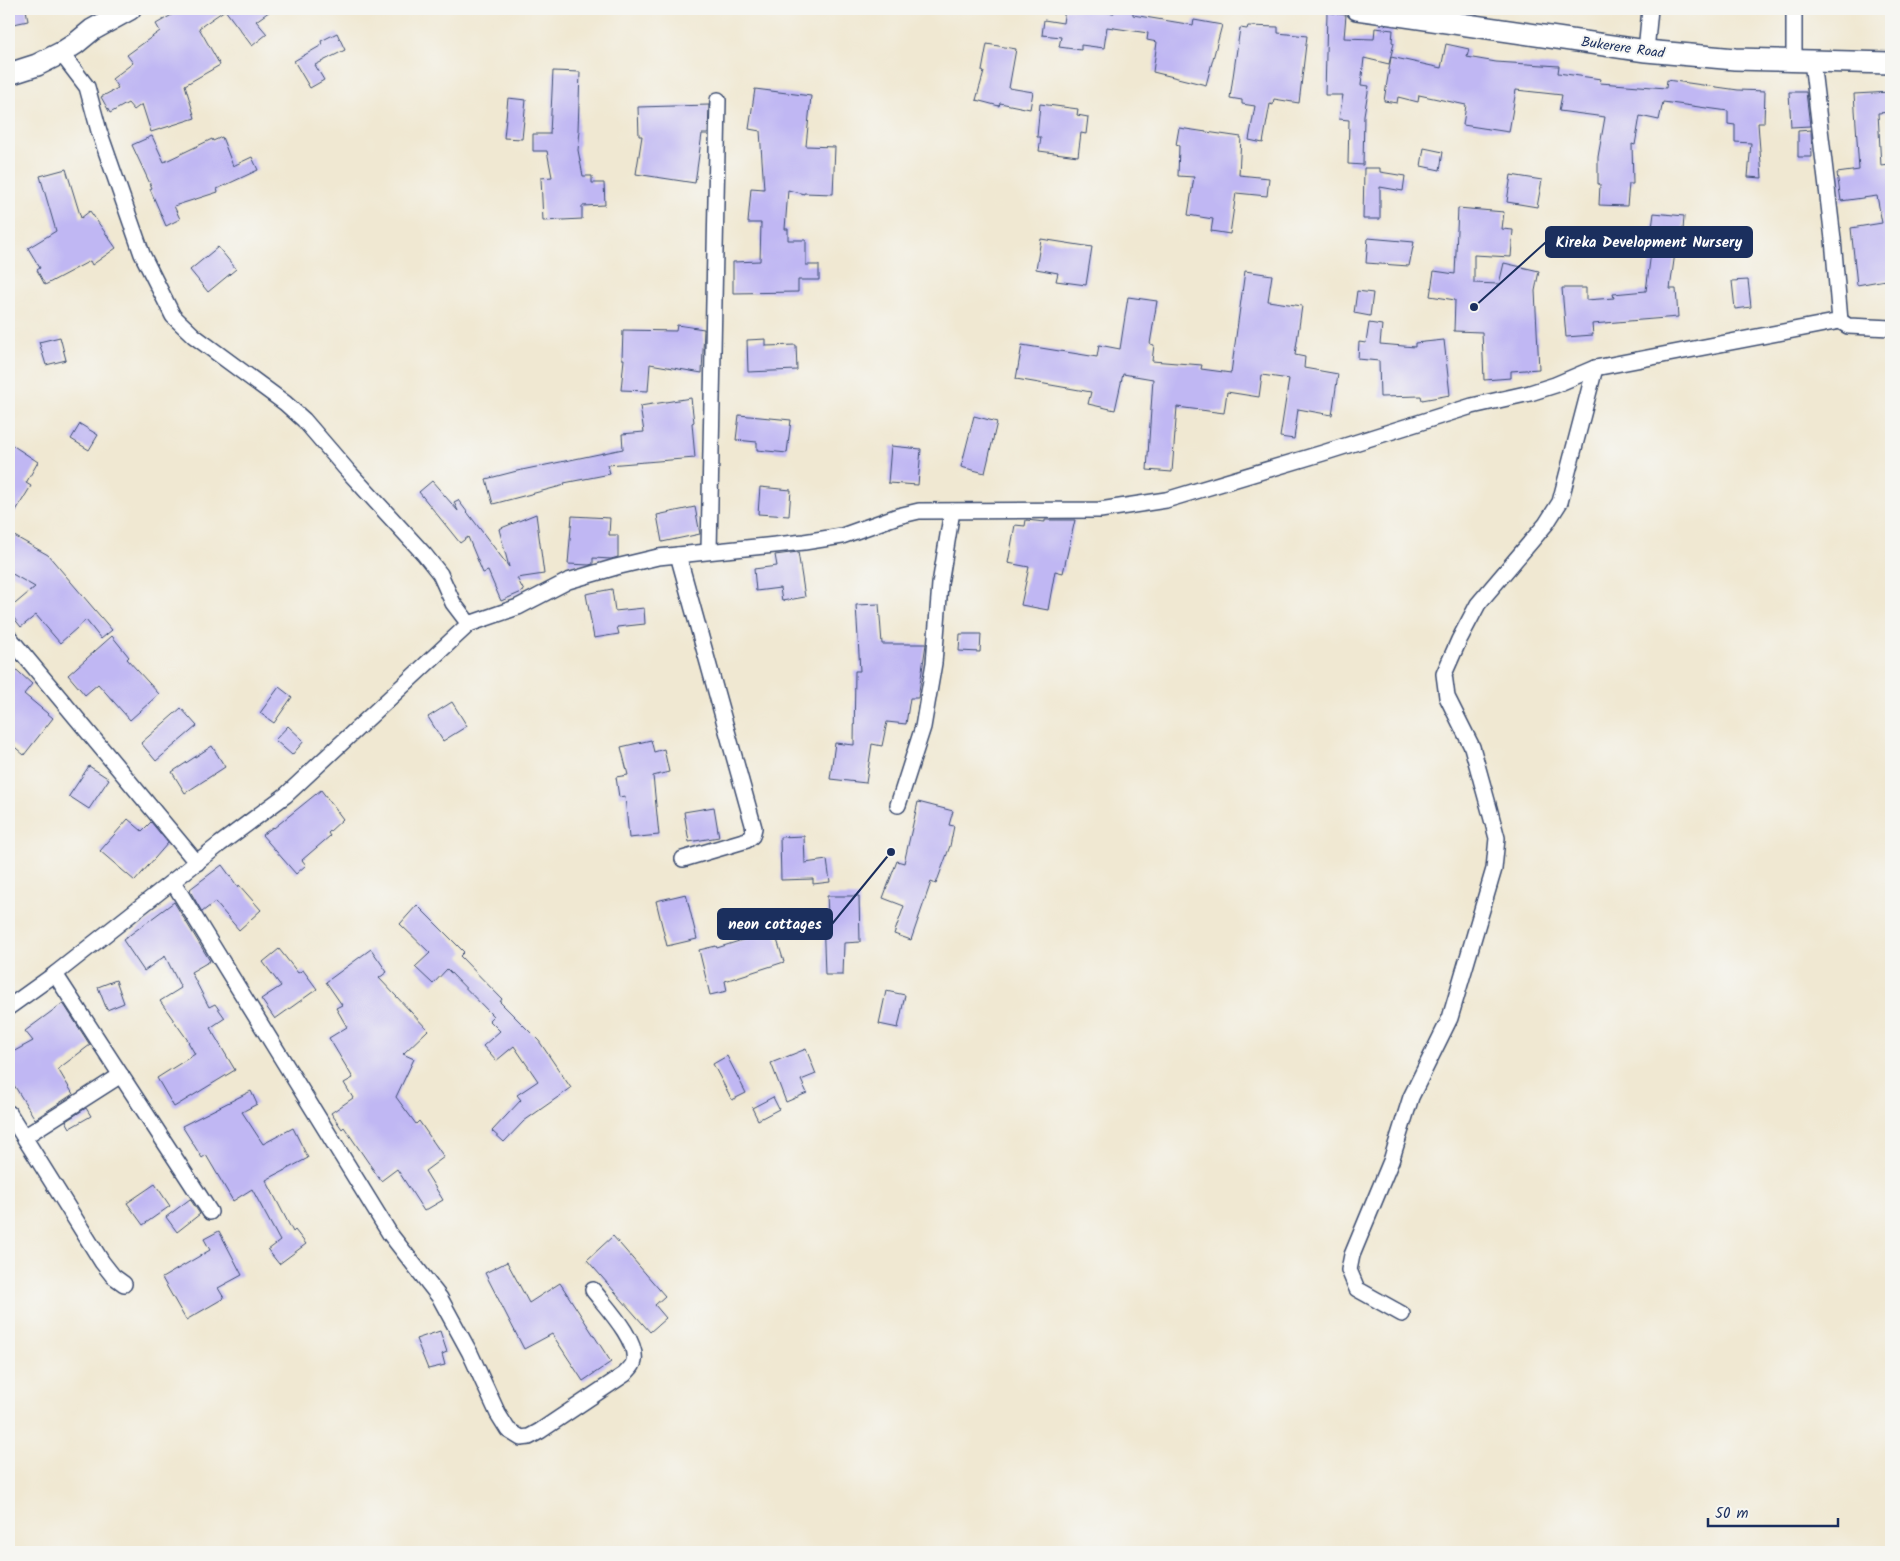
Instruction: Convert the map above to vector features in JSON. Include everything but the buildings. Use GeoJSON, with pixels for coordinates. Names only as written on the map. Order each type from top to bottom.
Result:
{"type":"FeatureCollection","features":[{"type":"Feature","properties":{"kind":"street"},"geometry":{"type":"LineString","coordinates":[[92,30],[106,9]]}},
{"type":"Feature","properties":{"kind":"street"},"geometry":{"type":"LineString","coordinates":[[9,74],[37,65],[61,53],[92,30],[130,9]]}},
{"type":"Feature","properties":{"kind":"street","name":"Bukerere Road"},"geometry":{"type":"LineString","coordinates":[[1357,9],[1646,51],[1735,59],[1891,63]]}},
{"type":"Feature","properties":{"kind":"street"},"geometry":{"type":"LineString","coordinates":[[1646,51],[1650,9]]}},
{"type":"Feature","properties":{"kind":"street"},"geometry":{"type":"LineString","coordinates":[[1794,9],[1840,321]]}},
{"type":"Feature","properties":{"kind":"street"},"geometry":{"type":"LineString","coordinates":[[61,53],[87,87],[99,131],[142,254],[173,316],[194,336],[285,403],[304,420],[424,554],[440,574],[453,603],[469,624]]}},
{"type":"Feature","properties":{"kind":"street"},"geometry":{"type":"LineString","coordinates":[[709,551],[718,100]]}},
{"type":"Feature","properties":{"kind":"street"},"geometry":{"type":"LineString","coordinates":[[9,1006],[55,974],[286,795],[469,624],[518,607],[568,582],[616,567],[658,557],[804,542],[842,536],[898,516],[919,512],[1100,510],[1166,500],[1472,406],[1530,393],[1555,385],[1595,368],[1840,321],[1848,326],[1891,328]]}},
{"type":"Feature","properties":{"kind":"street"},"geometry":{"type":"LineString","coordinates":[[1402,1314],[1357,1288],[1350,1270],[1352,1255],[1391,1161],[1411,1097],[1450,1018],[1494,869],[1497,838],[1472,747],[1448,697],[1444,674],[1458,640],[1478,604],[1546,524],[1560,502],[1595,368]]}},
{"type":"Feature","properties":{"kind":"street"},"geometry":{"type":"LineString","coordinates":[[898,804],[923,727],[934,663],[940,584],[952,511]]}},
{"type":"Feature","properties":{"kind":"street"},"geometry":{"type":"LineString","coordinates":[[678,555],[754,828],[752,836],[747,840],[683,859]]}},
{"type":"Feature","properties":{"kind":"street"},"geometry":{"type":"LineString","coordinates":[[9,637],[197,863]]}},
{"type":"Feature","properties":{"kind":"street"},"geometry":{"type":"LineString","coordinates":[[173,882],[390,1234],[440,1298],[470,1353],[498,1414],[508,1430],[515,1435],[521,1438],[529,1437],[540,1431],[625,1374],[634,1362],[634,1352],[628,1337],[593,1290]]}},
{"type":"Feature","properties":{"kind":"street"},"geometry":{"type":"LineString","coordinates":[[55,974],[210,1212]]}},
{"type":"Feature","properties":{"kind":"street"},"geometry":{"type":"LineString","coordinates":[[24,1137],[121,1075]]}},
{"type":"Feature","properties":{"kind":"street"},"geometry":{"type":"LineString","coordinates":[[9,1113],[102,1262],[112,1276],[124,1284]]}},
{"type":"Feature","properties":{"kind":"place","name":"Kireka Development Nursery"},"geometry":{"type":"Point","coordinates":[1474,307]}},
{"type":"Feature","properties":{"kind":"place","name":"neon cottages"},"geometry":{"type":"Point","coordinates":[891,852]}}]}
